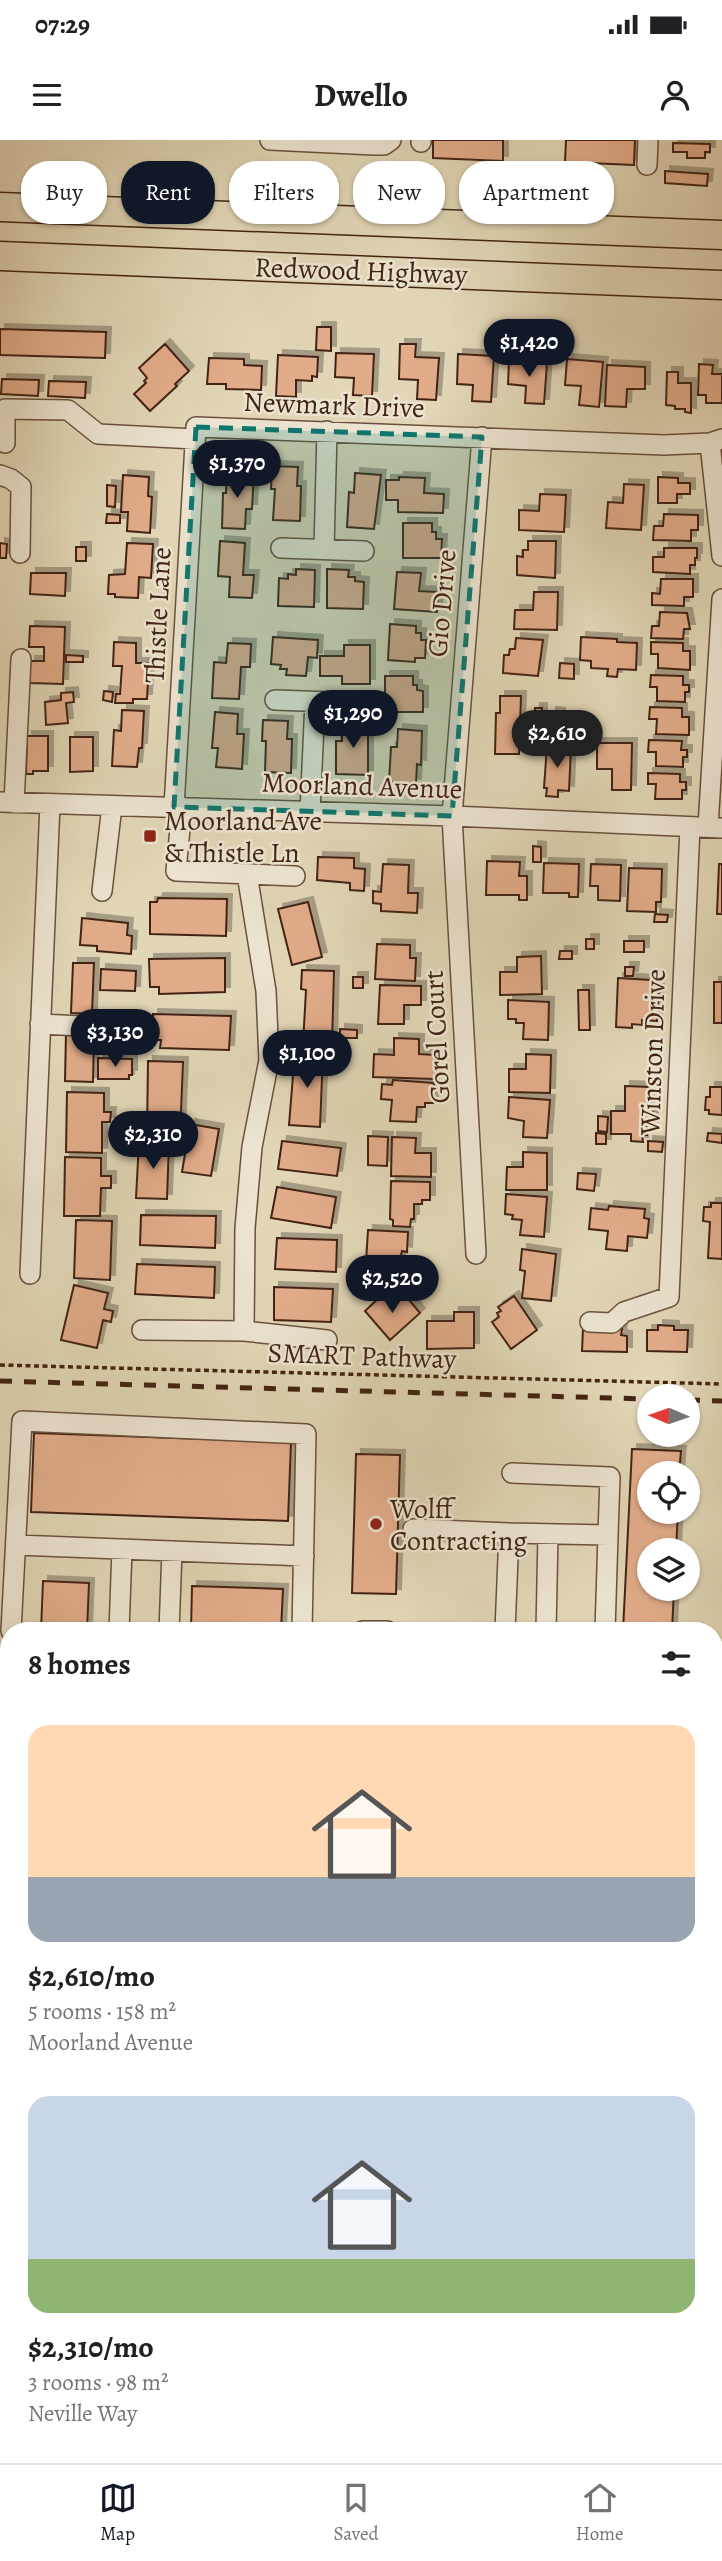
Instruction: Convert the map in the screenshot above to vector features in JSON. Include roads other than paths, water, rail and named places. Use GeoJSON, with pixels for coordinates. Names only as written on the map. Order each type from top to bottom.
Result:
{"type":"FeatureCollection","features":[{"type":"Feature","properties":{"kind":"highway","name":"Redwood Highway"},"geometry":{"type":"LineString","coordinates":[[0,207],[722,236]]}},
{"type":"Feature","properties":{"kind":"highway","name":"Redwood Highway"},"geometry":{"type":"LineString","coordinates":[[0,256],[722,285]]}},
{"type":"Feature","properties":{"kind":"street"},"geometry":{"type":"LineString","coordinates":[[270,140],[374,145],[384,145],[391,140]]}},
{"type":"Feature","properties":{"kind":"street"},"geometry":{"type":"LineString","coordinates":[[648,140],[648,165]]}},
{"type":"Feature","properties":{"kind":"street","name":"Newmark Drive"},"geometry":{"type":"LineString","coordinates":[[5,443],[5,409],[68,410],[98,434],[327,431],[664,445],[716,441]]}},
{"type":"Feature","properties":{"kind":"street"},"geometry":{"type":"LineString","coordinates":[[324,550],[327,431]]}},
{"type":"Feature","properties":{"kind":"street","name":"Thistle Lane"},"geometry":{"type":"LineString","coordinates":[[196,433],[176,871],[247,874]]}},
{"type":"Feature","properties":{"kind":"street","name":"Gio Drive"},"geometry":{"type":"LineString","coordinates":[[452,817],[482,437]]}},
{"type":"Feature","properties":{"kind":"street"},"geometry":{"type":"LineString","coordinates":[[716,441],[722,556]]}},
{"type":"Feature","properties":{"kind":"street"},"geometry":{"type":"LineString","coordinates":[[0,475],[21,487],[20,553]]}},
{"type":"Feature","properties":{"kind":"street"},"geometry":{"type":"LineString","coordinates":[[281,548],[364,551]]}},
{"type":"Feature","properties":{"kind":"street","name":"Winston Drive"},"geometry":{"type":"LineString","coordinates":[[590,1322],[612,1323],[624,1312],[669,1297],[707,827],[722,599]]}},
{"type":"Feature","properties":{"kind":"street"},"geometry":{"type":"LineString","coordinates":[[7,802],[21,659]]}},
{"type":"Feature","properties":{"kind":"street"},"geometry":{"type":"LineString","coordinates":[[275,700],[359,703]]}},
{"type":"Feature","properties":{"kind":"street"},"geometry":{"type":"LineString","coordinates":[[310,811],[315,702]]}},
{"type":"Feature","properties":{"kind":"street","name":"Moorland Avenue"},"geometry":{"type":"LineString","coordinates":[[7,802],[707,827]]}},
{"type":"Feature","properties":{"kind":"street"},"geometry":{"type":"LineString","coordinates":[[30,1274],[50,804]]}},
{"type":"Feature","properties":{"kind":"street"},"geometry":{"type":"LineString","coordinates":[[102,891],[112,806]]}},
{"type":"Feature","properties":{"kind":"street","name":"Gorel Court"},"geometry":{"type":"LineString","coordinates":[[452,817],[475,1254]]}},
{"type":"Feature","properties":{"kind":"street"},"geometry":{"type":"LineString","coordinates":[[244,1331],[245,1228],[252,1147],[269,1060],[266,991],[247,874],[295,876]]}},
{"type":"Feature","properties":{"kind":"street"},"geometry":{"type":"LineString","coordinates":[[40,1024],[124,1028]]}},
{"type":"Feature","properties":{"kind":"street"},"geometry":{"type":"LineString","coordinates":[[142,1330],[244,1331],[327,1340]]}},
{"type":"Feature","properties":{"kind":"street"},"geometry":{"type":"LineString","coordinates":[[12,1622],[22,1421],[306,1434],[302,1622]]}},
{"type":"Feature","properties":{"kind":"street"},"geometry":{"type":"LineString","coordinates":[[512,1473],[610,1477],[605,1622]]}},
{"type":"Feature","properties":{"kind":"street"},"geometry":{"type":"LineString","coordinates":[[413,1529],[608,1535]]}},
{"type":"Feature","properties":{"kind":"street"},"geometry":{"type":"LineString","coordinates":[[505,1622],[509,1532]]}},
{"type":"Feature","properties":{"kind":"street"},"geometry":{"type":"LineString","coordinates":[[546,1622],[548,1534]]}},
{"type":"Feature","properties":{"kind":"street"},"geometry":{"type":"LineString","coordinates":[[16,1545],[304,1556]]}},
{"type":"Feature","properties":{"kind":"street"},"geometry":{"type":"LineString","coordinates":[[119,1622],[122,1549]]}},
{"type":"Feature","properties":{"kind":"street"},"geometry":{"type":"LineString","coordinates":[[169,1622],[172,1551]]}},
{"type":"Feature","properties":{"kind":"railway"},"geometry":{"type":"LineString","coordinates":[[0,1381],[637,1399]]}},
{"type":"Feature","properties":{"kind":"railway"},"geometry":{"type":"LineString","coordinates":[[700,1400],[722,1401]]}},
{"type":"Feature","properties":{"kind":"place","name":"Moorland Ave & Thistle Ln"},"geometry":{"type":"Point","coordinates":[150,836]}},
{"type":"Feature","properties":{"kind":"place","name":"Wolff Contracting"},"geometry":{"type":"Point","coordinates":[376,1524]}}]}
